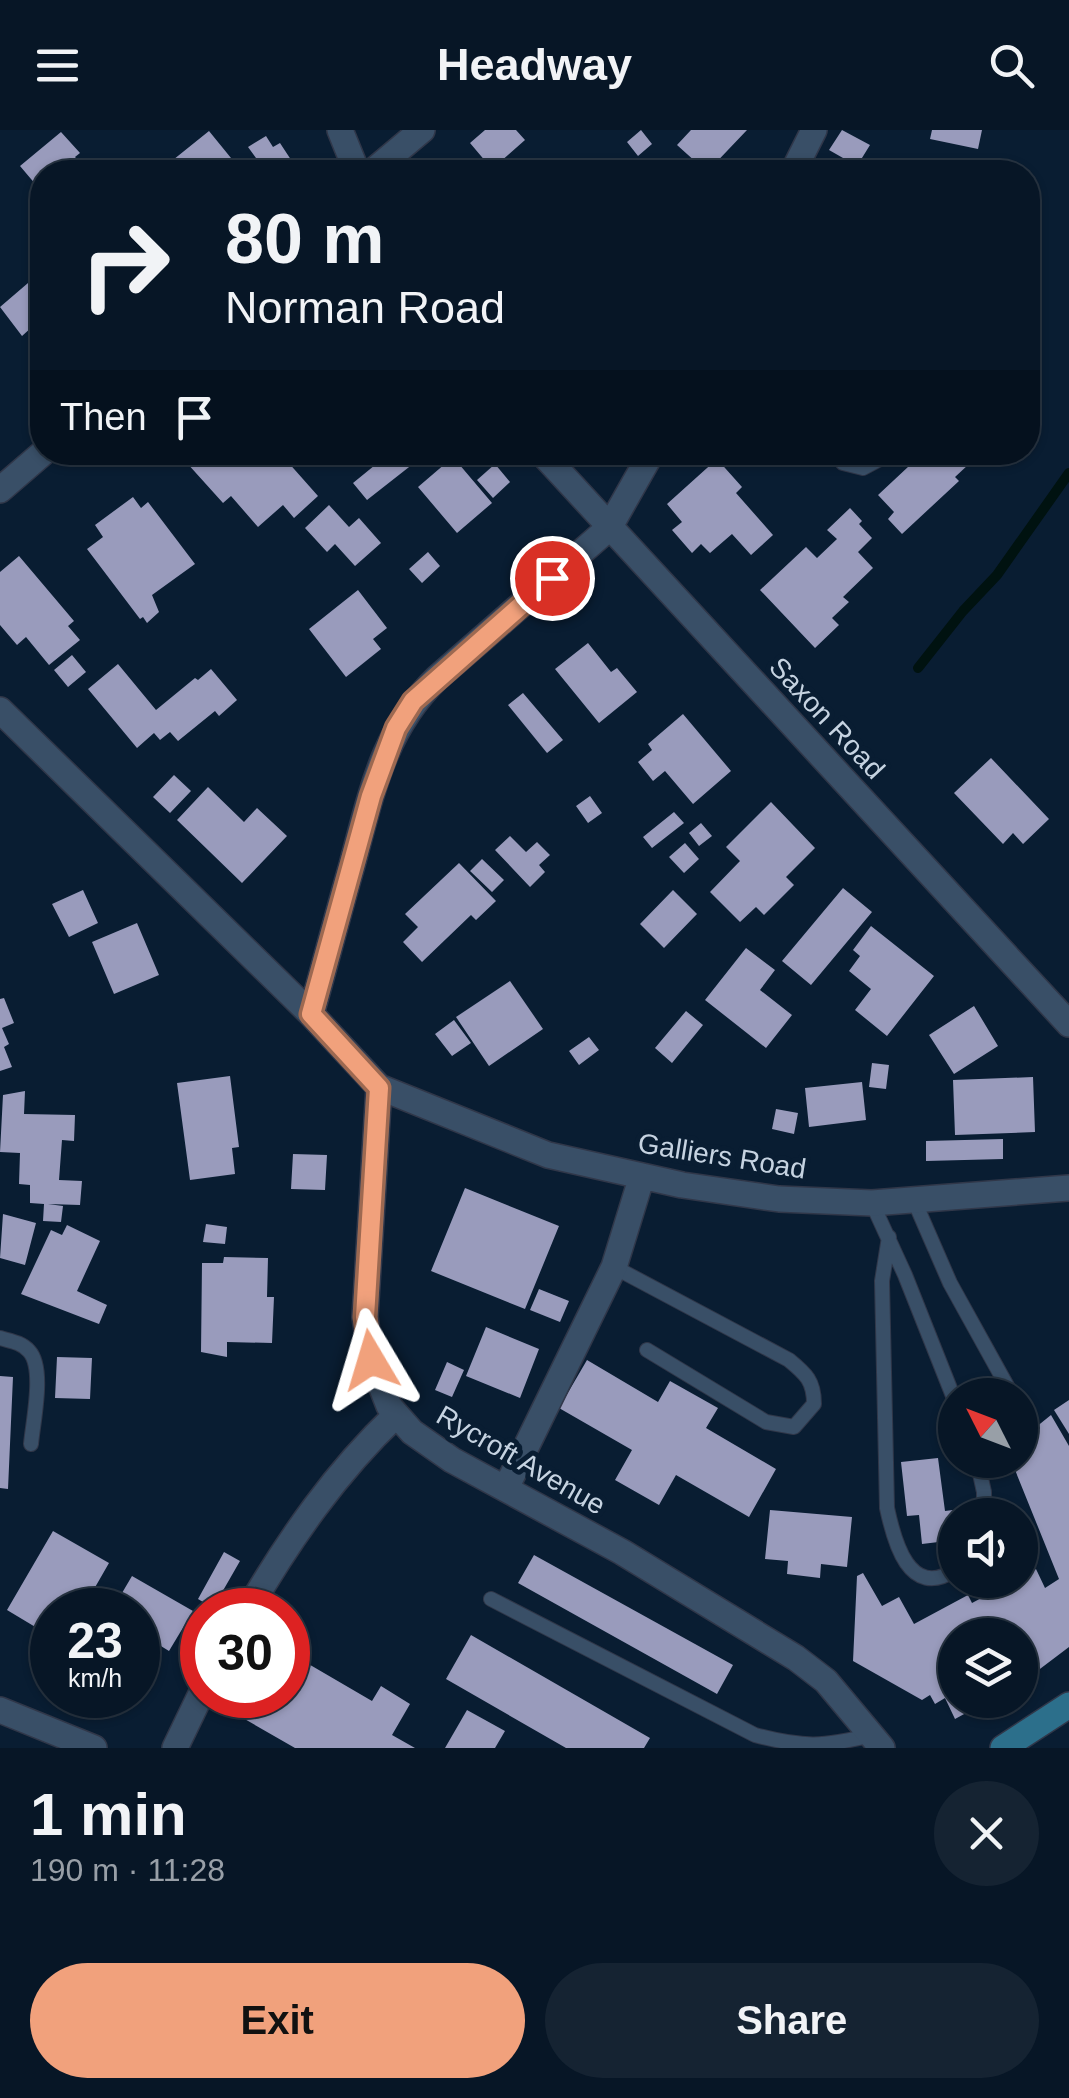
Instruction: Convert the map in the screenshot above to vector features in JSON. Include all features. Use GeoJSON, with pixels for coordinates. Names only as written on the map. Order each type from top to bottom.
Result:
{"type":"FeatureCollection","features":[{"type":"Feature","properties":{"kind":"main road"},"geometry":{"type":"LineString","coordinates":[[1003,1748],[1069,1705]]}},
{"type":"Feature","properties":{"kind":"street"},"geometry":{"type":"LineString","coordinates":[[340,130],[352,160]]}},
{"type":"Feature","properties":{"kind":"street"},"geometry":{"type":"LineString","coordinates":[[381,130],[413,137]]}},
{"type":"Feature","properties":{"kind":"street"},"geometry":{"type":"LineString","coordinates":[[799,160],[814,130]]}},
{"type":"Feature","properties":{"kind":"street"},"geometry":{"type":"LineString","coordinates":[[386,160],[413,137]]}},
{"type":"Feature","properties":{"kind":"street"},"geometry":{"type":"LineString","coordinates":[[0,490],[30,464]]}},
{"type":"Feature","properties":{"kind":"street","name":"Saxon Road"},"geometry":{"type":"LineString","coordinates":[[553,465],[1069,1024]]}},
{"type":"Feature","properties":{"kind":"street"},"geometry":{"type":"LineString","coordinates":[[311,1014],[380,768],[396,728],[413,701],[609,528],[645,465]]}},
{"type":"Feature","properties":{"kind":"street"},"geometry":{"type":"LineString","coordinates":[[0,710],[311,1014],[379,1088]]}},
{"type":"Feature","properties":{"kind":"street","name":"Galliers Road"},"geometry":{"type":"LineString","coordinates":[[379,1088],[548,1154],[682,1185],[779,1199],[872,1203],[1069,1188]]}},
{"type":"Feature","properties":{"kind":"street","name":"Rycroft Avenue"},"geometry":{"type":"LineString","coordinates":[[379,1088],[365,1317],[371,1360],[389,1406],[412,1432],[452,1460],[622,1552],[796,1658],[826,1681],[877,1742]]}},
{"type":"Feature","properties":{"kind":"street"},"geometry":{"type":"LineString","coordinates":[[506,1488],[614,1267],[642,1176]]}},
{"type":"Feature","properties":{"kind":"street"},"geometry":{"type":"LineString","coordinates":[[262,1588],[316,1504],[351,1459],[396,1415]]}},
{"type":"Feature","properties":{"kind":"street"},"geometry":{"type":"LineString","coordinates":[[0,1710],[94,1748]]}},
{"type":"Feature","properties":{"kind":"street"},"geometry":{"type":"LineString","coordinates":[[175,1748],[189,1718]]}},
{"type":"Feature","properties":{"kind":"lane"},"geometry":{"type":"LineString","coordinates":[[913,1198],[950,1283],[1003,1378]]}},
{"type":"Feature","properties":{"kind":"lane"},"geometry":{"type":"LineString","coordinates":[[872,1203],[946,1378]]}},
{"type":"Feature","properties":{"kind":"lane"},"geometry":{"type":"LineString","coordinates":[[889,1237],[882,1281],[887,1508],[894,1542],[906,1564],[918,1574],[938,1577]]}},
{"type":"Feature","properties":{"kind":"lane"},"geometry":{"type":"LineString","coordinates":[[614,1267],[789,1360],[808,1375],[814,1388],[814,1404],[794,1427],[780,1427],[646,1350]]}},
{"type":"Feature","properties":{"kind":"lane"},"geometry":{"type":"LineString","coordinates":[[0,1338],[20,1343],[32,1353],[38,1375],[31,1444]]}},
{"type":"Feature","properties":{"kind":"lane"},"geometry":{"type":"LineString","coordinates":[[491,1599],[754,1735],[786,1745],[820,1747],[877,1742]]}},
{"type":"Feature","properties":{"kind":"building"},"geometry":{"type":"Polygon","coordinates":[[[485,130],[516,130],[525,140],[502,160],[484,160],[470,143],[485,130]]]}},
{"type":"Feature","properties":{"kind":"building"},"geometry":{"type":"Polygon","coordinates":[[[641,130],[652,144],[638,156],[627,142],[641,130]]]}},
{"type":"Feature","properties":{"kind":"building"},"geometry":{"type":"Polygon","coordinates":[[[691,130],[747,130],[718,160],[694,160],[677,145],[691,130]]]}},
{"type":"Feature","properties":{"kind":"building"},"geometry":{"type":"Polygon","coordinates":[[[842,130],[870,145],[861,160],[846,160],[829,150],[842,130]]]}},
{"type":"Feature","properties":{"kind":"building"},"geometry":{"type":"Polygon","coordinates":[[[932,130],[982,130],[978,149],[930,139],[932,130]]]}},
{"type":"Feature","properties":{"kind":"building"},"geometry":{"type":"Polygon","coordinates":[[[209,131],[231,158],[228,160],[173,160],[209,131]]]}},
{"type":"Feature","properties":{"kind":"building"},"geometry":{"type":"Polygon","coordinates":[[[61,132],[80,153],[75,157],[78,160],[30,160],[30,178],[20,166],[61,132]]]}},
{"type":"Feature","properties":{"kind":"building"},"geometry":{"type":"Polygon","coordinates":[[[266,136],[273,147],[280,143],[291,160],[253,160],[256,158],[248,147],[266,136]]]}},
{"type":"Feature","properties":{"kind":"building"},"geometry":{"type":"Polygon","coordinates":[[[30,281],[30,329],[22,336],[0,307],[30,281]]]}},
{"type":"Feature","properties":{"kind":"building"},"geometry":{"type":"Polygon","coordinates":[[[189,465],[291,465],[318,496],[294,518],[283,505],[258,527],[231,496],[223,503],[189,465]]]}},
{"type":"Feature","properties":{"kind":"building"},"geometry":{"type":"Polygon","coordinates":[[[375,465],[412,465],[367,500],[353,483],[375,465]]]}},
{"type":"Feature","properties":{"kind":"building"},"geometry":{"type":"Polygon","coordinates":[[[444,465],[460,465],[492,503],[457,533],[418,487],[444,465]]]}},
{"type":"Feature","properties":{"kind":"building"},"geometry":{"type":"Polygon","coordinates":[[[496,465],[510,482],[493,498],[477,480],[496,465]]]}},
{"type":"Feature","properties":{"kind":"building"},"geometry":{"type":"Polygon","coordinates":[[[710,465],[722,465],[742,487],[736,493],[773,535],[751,555],[732,534],[710,553],[701,544],[692,553],[672,530],[682,522],[667,504],[710,465]]]}},
{"type":"Feature","properties":{"kind":"building"},"geometry":{"type":"Polygon","coordinates":[[[910,465],[968,465],[955,477],[959,481],[902,534],[888,519],[894,512],[878,495],[910,465]]]}},
{"type":"Feature","properties":{"kind":"building"},"geometry":{"type":"Polygon","coordinates":[[[133,497],[141,508],[148,502],[195,564],[152,595],[159,612],[147,623],[87,549],[103,537],[95,525],[133,497]]]}},
{"type":"Feature","properties":{"kind":"building"},"geometry":{"type":"Polygon","coordinates":[[[329,505],[349,527],[359,518],[381,543],[355,566],[335,544],[327,552],[305,528],[329,505]]]}},
{"type":"Feature","properties":{"kind":"building"},"geometry":{"type":"Polygon","coordinates":[[[850,508],[872,538],[858,552],[873,568],[843,597],[849,602],[832,618],[839,625],[815,648],[760,590],[806,547],[817,558],[837,539],[827,530],[850,508]]]}},
{"type":"Feature","properties":{"kind":"building"},"geometry":{"type":"Polygon","coordinates":[[[428,552],[440,566],[422,583],[409,569],[428,552]]]}},
{"type":"Feature","properties":{"kind":"building"},"geometry":{"type":"Polygon","coordinates":[[[19,556],[74,621],[68,626],[80,640],[49,665],[26,637],[17,645],[0,625],[0,572],[19,556]]]}},
{"type":"Feature","properties":{"kind":"building"},"geometry":{"type":"Polygon","coordinates":[[[358,590],[387,628],[373,639],[381,649],[346,677],[309,629],[358,590]]]}},
{"type":"Feature","properties":{"kind":"building"},"geometry":{"type":"Polygon","coordinates":[[[588,643],[611,672],[617,668],[637,692],[599,723],[555,669],[588,643]]]}},
{"type":"Feature","properties":{"kind":"building"},"geometry":{"type":"Polygon","coordinates":[[[72,655],[86,672],[68,687],[54,670],[72,655]]]}},
{"type":"Feature","properties":{"kind":"building"},"geometry":{"type":"Polygon","coordinates":[[[118,664],[156,710],[211,669],[237,700],[219,716],[215,711],[178,741],[170,732],[160,740],[154,733],[137,748],[88,689],[118,664]]]}},
{"type":"Feature","properties":{"kind":"building"},"geometry":{"type":"Polygon","coordinates":[[[523,693],[563,740],[547,753],[508,705],[523,693]]]}},
{"type":"Feature","properties":{"kind":"building"},"geometry":{"type":"Polygon","coordinates":[[[683,714],[731,771],[693,804],[665,771],[653,781],[638,762],[652,750],[648,744],[683,714]]]}},
{"type":"Feature","properties":{"kind":"building"},"geometry":{"type":"Polygon","coordinates":[[[991,758],[1049,819],[1023,844],[1013,833],[1003,844],[954,793],[991,758]]]}},
{"type":"Feature","properties":{"kind":"building"},"geometry":{"type":"Polygon","coordinates":[[[174,775],[191,791],[170,813],[153,797],[174,775]]]}},
{"type":"Feature","properties":{"kind":"building"},"geometry":{"type":"Polygon","coordinates":[[[208,787],[244,822],[257,808],[287,836],[242,883],[177,820],[208,787]]]}},
{"type":"Feature","properties":{"kind":"building"},"geometry":{"type":"Polygon","coordinates":[[[590,796],[602,813],[588,823],[576,806],[590,796]]]}},
{"type":"Feature","properties":{"kind":"building"},"geometry":{"type":"Polygon","coordinates":[[[771,802],[815,848],[786,877],[794,885],[764,915],[756,907],[740,922],[710,892],[740,861],[726,847],[771,802]]]}},
{"type":"Feature","properties":{"kind":"building"},"geometry":{"type":"Polygon","coordinates":[[[674,812],[684,823],[652,848],[643,837],[674,812]]]}},
{"type":"Feature","properties":{"kind":"building"},"geometry":{"type":"Polygon","coordinates":[[[701,823],[712,836],[699,846],[689,833],[701,823]]]}},
{"type":"Feature","properties":{"kind":"building"},"geometry":{"type":"Polygon","coordinates":[[[510,836],[526,852],[537,842],[550,855],[539,865],[545,872],[530,887],[495,850],[510,836]]]}},
{"type":"Feature","properties":{"kind":"building"},"geometry":{"type":"Polygon","coordinates":[[[685,843],[699,859],[684,873],[669,857],[685,843]]]}},
{"type":"Feature","properties":{"kind":"building"},"geometry":{"type":"Polygon","coordinates":[[[482,859],[504,880],[492,892],[470,871],[482,859]]]}},
{"type":"Feature","properties":{"kind":"building"},"geometry":{"type":"Polygon","coordinates":[[[459,863],[496,901],[476,920],[471,915],[422,962],[403,942],[418,927],[405,914],[459,863]]]}},
{"type":"Feature","properties":{"kind":"building"},"geometry":{"type":"Polygon","coordinates":[[[843,888],[872,912],[811,985],[782,961],[843,888]]]}},
{"type":"Feature","properties":{"kind":"building"},"geometry":{"type":"Polygon","coordinates":[[[83,890],[98,923],[69,937],[52,904],[83,890]]]}},
{"type":"Feature","properties":{"kind":"building"},"geometry":{"type":"Polygon","coordinates":[[[673,890],[697,914],[664,948],[640,924],[673,890]]]}},
{"type":"Feature","properties":{"kind":"building"},"geometry":{"type":"Polygon","coordinates":[[[137,923],[159,975],[114,994],[92,942],[137,923]]]}},
{"type":"Feature","properties":{"kind":"building"},"geometry":{"type":"Polygon","coordinates":[[[871,926],[934,976],[887,1036],[855,1010],[871,989],[849,971],[860,956],[853,950],[871,926]]]}},
{"type":"Feature","properties":{"kind":"building"},"geometry":{"type":"Polygon","coordinates":[[[746,948],[775,970],[760,990],[792,1015],[766,1048],[705,1000],[746,948]]]}},
{"type":"Feature","properties":{"kind":"building"},"geometry":{"type":"Polygon","coordinates":[[[510,981],[543,1029],[489,1066],[456,1017],[510,981]]]}},
{"type":"Feature","properties":{"kind":"building"},"geometry":{"type":"Polygon","coordinates":[[[4,998],[14,1023],[2,1028],[12,1067],[0,1071],[0,999],[4,998]]]}},
{"type":"Feature","properties":{"kind":"building"},"geometry":{"type":"Polygon","coordinates":[[[974,1006],[998,1046],[954,1074],[929,1035],[974,1006]]]}},
{"type":"Feature","properties":{"kind":"building"},"geometry":{"type":"Polygon","coordinates":[[[686,1011],[703,1025],[672,1063],[655,1048],[686,1011]]]}},
{"type":"Feature","properties":{"kind":"building"},"geometry":{"type":"Polygon","coordinates":[[[454,1020],[471,1043],[452,1056],[435,1034],[454,1020]]]}},
{"type":"Feature","properties":{"kind":"building"},"geometry":{"type":"Polygon","coordinates":[[[589,1037],[599,1050],[579,1065],[569,1051],[589,1037]]]}},
{"type":"Feature","properties":{"kind":"building"},"geometry":{"type":"Polygon","coordinates":[[[872,1063],[889,1065],[886,1089],[869,1087],[872,1063]]]}},
{"type":"Feature","properties":{"kind":"building"},"geometry":{"type":"Polygon","coordinates":[[[230,1076],[239,1147],[232,1148],[235,1174],[190,1180],[177,1083],[230,1076]]]}},
{"type":"Feature","properties":{"kind":"building"},"geometry":{"type":"Polygon","coordinates":[[[1033,1077],[1035,1132],[955,1135],[953,1080],[1033,1077]]]}},
{"type":"Feature","properties":{"kind":"building"},"geometry":{"type":"Polygon","coordinates":[[[862,1082],[866,1120],[809,1127],[805,1088],[862,1082]]]}},
{"type":"Feature","properties":{"kind":"building"},"geometry":{"type":"Polygon","coordinates":[[[25,1091],[24,1114],[75,1115],[74,1141],[62,1140],[59,1180],[82,1181],[80,1205],[48,1204],[63,1206],[61,1222],[43,1221],[44,1204],[30,1203],[30,1185],[19,1184],[20,1153],[0,1152],[3,1095],[25,1091]]]}},
{"type":"Feature","properties":{"kind":"building"},"geometry":{"type":"Polygon","coordinates":[[[776,1109],[798,1113],[794,1134],[772,1129],[776,1109]]]}},
{"type":"Feature","properties":{"kind":"building"},"geometry":{"type":"Polygon","coordinates":[[[1003,1139],[1003,1159],[926,1161],[926,1141],[1003,1139]]]}},
{"type":"Feature","properties":{"kind":"building"},"geometry":{"type":"Polygon","coordinates":[[[293,1154],[327,1155],[325,1190],[291,1189],[293,1154]]]}},
{"type":"Feature","properties":{"kind":"building"},"geometry":{"type":"Polygon","coordinates":[[[465,1188],[559,1226],[525,1309],[431,1271],[465,1188]]]}},
{"type":"Feature","properties":{"kind":"building"},"geometry":{"type":"Polygon","coordinates":[[[3,1214],[36,1223],[25,1265],[0,1258],[3,1214]]]}},
{"type":"Feature","properties":{"kind":"building"},"geometry":{"type":"Polygon","coordinates":[[[206,1224],[227,1227],[225,1244],[203,1242],[206,1224]]]}},
{"type":"Feature","properties":{"kind":"building"},"geometry":{"type":"Polygon","coordinates":[[[67,1225],[100,1241],[77,1291],[107,1305],[99,1324],[21,1294],[51,1230],[62,1235],[67,1225]]]}},
{"type":"Feature","properties":{"kind":"building"},"geometry":{"type":"Polygon","coordinates":[[[224,1257],[268,1258],[267,1297],[274,1297],[272,1343],[227,1342],[227,1357],[201,1352],[202,1263],[223,1263],[224,1257]]]}},
{"type":"Feature","properties":{"kind":"building"},"geometry":{"type":"Polygon","coordinates":[[[539,1289],[569,1301],[560,1322],[530,1310],[539,1289]]]}},
{"type":"Feature","properties":{"kind":"building"},"geometry":{"type":"Polygon","coordinates":[[[486,1327],[539,1349],[520,1398],[466,1376],[486,1327]]]}},
{"type":"Feature","properties":{"kind":"building"},"geometry":{"type":"Polygon","coordinates":[[[57,1357],[92,1358],[90,1399],[55,1398],[57,1357]]]}},
{"type":"Feature","properties":{"kind":"building"},"geometry":{"type":"Polygon","coordinates":[[[587,1360],[658,1402],[670,1381],[718,1408],[706,1428],[776,1469],[749,1517],[676,1475],[659,1505],[615,1480],[632,1450],[559,1408],[587,1360]]]}},
{"type":"Feature","properties":{"kind":"building"},"geometry":{"type":"Polygon","coordinates":[[[447,1362],[464,1370],[452,1397],[435,1390],[447,1362]]]}},
{"type":"Feature","properties":{"kind":"building"},"geometry":{"type":"Polygon","coordinates":[[[0,1376],[13,1377],[8,1489],[0,1488],[0,1376]]]}},
{"type":"Feature","properties":{"kind":"building"},"geometry":{"type":"Polygon","coordinates":[[[1069,1400],[1069,1434],[1054,1410],[1069,1400]]]}},
{"type":"Feature","properties":{"kind":"building"},"geometry":{"type":"Polygon","coordinates":[[[1051,1415],[1069,1446],[1069,1647],[1038,1670],[1038,1618],[938,1618],[935,1704],[930,1695],[922,1700],[853,1661],[857,1576],[863,1573],[882,1606],[899,1597],[914,1624],[962,1598],[970,1598],[972,1603],[981,1598],[1038,1598],[1038,1573],[1045,1588],[1059,1579],[1038,1527],[1038,1498],[1026,1498],[1018,1478],[1038,1478],[1038,1425],[1051,1415]]]}},
{"type":"Feature","properties":{"kind":"building"},"geometry":{"type":"Polygon","coordinates":[[[938,1458],[943,1498],[938,1498],[938,1542],[922,1544],[919,1515],[907,1516],[901,1462],[938,1458]]]}},
{"type":"Feature","properties":{"kind":"building"},"geometry":{"type":"Polygon","coordinates":[[[770,1510],[852,1517],[847,1567],[821,1564],[820,1578],[787,1574],[788,1561],[765,1559],[770,1510]]]}},
{"type":"Feature","properties":{"kind":"building"},"geometry":{"type":"Polygon","coordinates":[[[53,1531],[109,1563],[95,1588],[30,1588],[30,1624],[7,1610],[53,1531]]]}},
{"type":"Feature","properties":{"kind":"building"},"geometry":{"type":"Polygon","coordinates":[[[224,1552],[240,1561],[224,1588],[204,1588],[224,1552]]]}},
{"type":"Feature","properties":{"kind":"building"},"geometry":{"type":"Polygon","coordinates":[[[534,1555],[733,1665],[717,1694],[518,1583],[534,1555]]]}},
{"type":"Feature","properties":{"kind":"building"},"geometry":{"type":"Polygon","coordinates":[[[132,1576],[153,1588],[125,1588],[132,1576]]]}},
{"type":"Feature","properties":{"kind":"building"},"geometry":{"type":"Polygon","coordinates":[[[160,1592],[180,1604],[180,1633],[169,1651],[160,1646],[160,1592]]]}},
{"type":"Feature","properties":{"kind":"building"},"geometry":{"type":"Polygon","coordinates":[[[471,1635],[650,1738],[644,1748],[566,1748],[446,1679],[471,1635]]]}},
{"type":"Feature","properties":{"kind":"building"},"geometry":{"type":"Polygon","coordinates":[[[310,1665],[372,1701],[381,1686],[410,1704],[392,1735],[415,1748],[295,1748],[243,1718],[310,1718],[310,1665]]]}},
{"type":"Feature","properties":{"kind":"building"},"geometry":{"type":"Polygon","coordinates":[[[467,1710],[505,1731],[495,1748],[445,1748],[467,1710]]]}},
{"type":"Feature","properties":{"kind":"waterway"},"geometry":{"type":"LineString","coordinates":[[918,668],[997,575],[1069,473]]}},
{"type":"Feature","properties":{"kind":"route"},"geometry":{"type":"LineString","coordinates":[[371,1360],[365,1317],[379,1088],[311,1014],[371,796],[396,728],[413,701],[552,578]]}}]}
